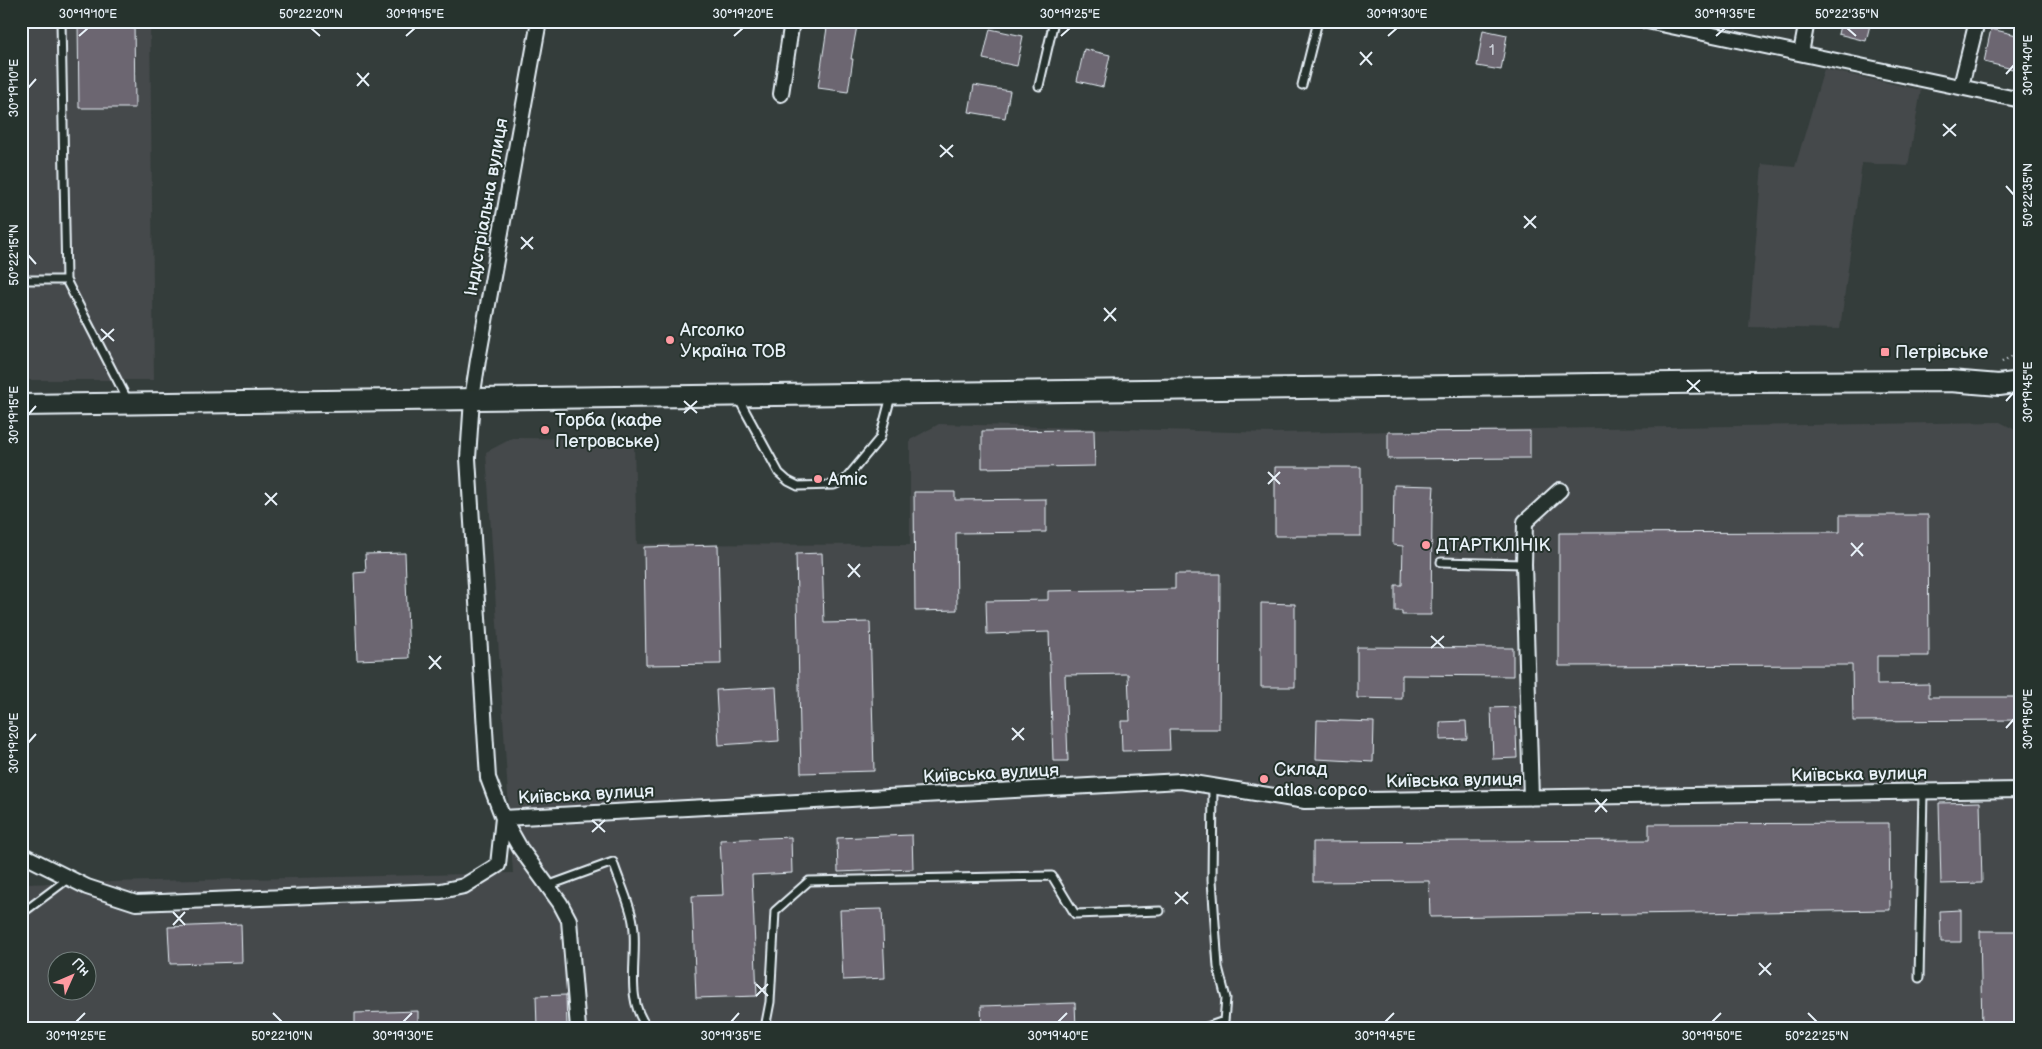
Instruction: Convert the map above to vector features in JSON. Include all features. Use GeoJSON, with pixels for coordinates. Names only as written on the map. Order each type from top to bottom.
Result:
{"type":"FeatureCollection","features":[{"type":"Feature","properties":{"kind":"main road"},"geometry":{"type":"LineString","coordinates":[[21,405],[1750,382],[1950,380],[1999,384],[2021,382]]}},
{"type":"Feature","properties":{"kind":"main road"},"geometry":{"type":"LineString","coordinates":[[1999,384],[2021,391]]}},
{"type":"Feature","properties":{"kind":"street","name":"Індустріальна вулиця"},"geometry":{"type":"LineString","coordinates":[[539,21],[472,399],[468,458],[488,778],[503,818],[520,848],[546,887],[560,903],[569,920],[578,1028]]}},
{"type":"Feature","properties":{"kind":"street"},"geometry":{"type":"LineString","coordinates":[[780,94],[792,21]]}},
{"type":"Feature","properties":{"kind":"street"},"geometry":{"type":"LineString","coordinates":[[1647,21],[2021,100]]}},
{"type":"Feature","properties":{"kind":"street"},"geometry":{"type":"LineString","coordinates":[[1801,53],[1807,21]]}},
{"type":"Feature","properties":{"kind":"street"},"geometry":{"type":"LineString","coordinates":[[1961,86],[1977,21]]}},
{"type":"Feature","properties":{"kind":"street"},"geometry":{"type":"LineString","coordinates":[[1531,798],[1524,564],[1525,522],[1560,490]]}},
{"type":"Feature","properties":{"kind":"street","name":"Київська вулиця"},"geometry":{"type":"LineString","coordinates":[[21,854],[87,887],[136,904],[441,891],[464,886],[498,865],[503,818],[1181,781],[1304,802],[2021,790]]}},
{"type":"Feature","properties":{"kind":"lane"},"geometry":{"type":"LineString","coordinates":[[61,21],[66,280],[129,404]]}},
{"type":"Feature","properties":{"kind":"lane"},"geometry":{"type":"LineString","coordinates":[[1039,86],[1054,21]]}},
{"type":"Feature","properties":{"kind":"lane"},"geometry":{"type":"LineString","coordinates":[[1302,85],[1318,21]]}},
{"type":"Feature","properties":{"kind":"lane"},"geometry":{"type":"LineString","coordinates":[[21,280],[66,280]]}},
{"type":"Feature","properties":{"kind":"lane"},"geometry":{"type":"LineString","coordinates":[[737,396],[779,473],[788,481],[798,486],[834,485],[845,480],[880,438],[891,394]]}},
{"type":"Feature","properties":{"kind":"lane"},"geometry":{"type":"LineString","coordinates":[[1441,562],[1524,564]]}},
{"type":"Feature","properties":{"kind":"lane"},"geometry":{"type":"LineString","coordinates":[[1204,1028],[1224,1021],[1226,998],[1218,967],[1212,880],[1213,786]]}},
{"type":"Feature","properties":{"kind":"lane"},"geometry":{"type":"LineString","coordinates":[[1918,978],[1924,792]]}},
{"type":"Feature","properties":{"kind":"lane"},"geometry":{"type":"LineString","coordinates":[[546,887],[613,862],[633,922],[634,987],[639,1017],[648,1028]]}},
{"type":"Feature","properties":{"kind":"lane"},"geometry":{"type":"LineString","coordinates":[[765,1028],[770,1002],[775,911],[809,881],[1052,876],[1074,914],[1160,911]]}},
{"type":"Feature","properties":{"kind":"lane"},"geometry":{"type":"LineString","coordinates":[[21,914],[69,878]]}},
{"type":"Feature","properties":{"kind":"path"},"geometry":{"type":"LineString","coordinates":[[2002,362],[2021,350]]}},
{"type":"Feature","properties":{"kind":"shaded area"},"geometry":{"type":"Polygon","coordinates":[[[21,21],[150,21],[154,380],[21,380],[21,21]]]}},
{"type":"Feature","properties":{"kind":"shaded area"},"geometry":{"type":"Polygon","coordinates":[[[1824,69],[1921,90],[1908,166],[1862,163],[1840,329],[1749,327],[1762,164],[1795,167],[1824,69]]]}},
{"type":"Feature","properties":{"kind":"shaded area"},"geometry":{"type":"Polygon","coordinates":[[[2000,422],[2021,433],[2021,1028],[21,1028],[21,884],[513,873],[486,452],[513,438],[624,439],[634,447],[637,544],[910,545],[910,440],[939,424],[1273,433],[2000,422]]]}},
{"type":"Feature","properties":{"kind":"building"},"geometry":{"type":"Polygon","coordinates":[[[78,21],[134,21],[135,108],[79,108],[78,21]]]}},
{"type":"Feature","properties":{"kind":"building"},"geometry":{"type":"Polygon","coordinates":[[[828,21],[857,26],[848,92],[818,88],[828,21]]]}},
{"type":"Feature","properties":{"kind":"building"},"geometry":{"type":"Polygon","coordinates":[[[1841,21],[1871,21],[1866,41],[1838,34],[1841,21]]]}},
{"type":"Feature","properties":{"kind":"building"},"geometry":{"type":"Polygon","coordinates":[[[990,29],[1023,36],[1017,66],[983,59],[990,29]]]}},
{"type":"Feature","properties":{"kind":"building"},"geometry":{"type":"Polygon","coordinates":[[[1991,29],[2021,36],[2021,71],[1984,62],[1991,29]]]}},
{"type":"Feature","properties":{"kind":"building"},"geometry":{"type":"Polygon","coordinates":[[[1483,30],[1507,35],[1501,70],[1477,66],[1483,30]]]}},
{"type":"Feature","properties":{"kind":"building"},"geometry":{"type":"Polygon","coordinates":[[[1084,49],[1110,55],[1103,87],[1077,81],[1084,49]]]}},
{"type":"Feature","properties":{"kind":"building"},"geometry":{"type":"Polygon","coordinates":[[[974,85],[1010,91],[1005,118],[969,112],[974,85]]]}},
{"type":"Feature","properties":{"kind":"building"},"geometry":{"type":"Polygon","coordinates":[[[1094,430],[1095,466],[982,468],[982,431],[1094,430]]]}},
{"type":"Feature","properties":{"kind":"building"},"geometry":{"type":"Polygon","coordinates":[[[1530,431],[1530,458],[1388,459],[1388,432],[1530,431]]]}},
{"type":"Feature","properties":{"kind":"building"},"geometry":{"type":"Polygon","coordinates":[[[1275,467],[1361,467],[1361,536],[1275,536],[1275,467]]]}},
{"type":"Feature","properties":{"kind":"building"},"geometry":{"type":"Polygon","coordinates":[[[1394,485],[1434,486],[1431,615],[1402,615],[1402,611],[1395,611],[1395,585],[1402,585],[1403,546],[1393,545],[1394,485]]]}},
{"type":"Feature","properties":{"kind":"building"},"geometry":{"type":"Polygon","coordinates":[[[914,492],[955,492],[955,500],[1046,499],[1046,532],[956,533],[957,610],[915,611],[914,492]]]}},
{"type":"Feature","properties":{"kind":"building"},"geometry":{"type":"Polygon","coordinates":[[[1840,515],[1928,515],[1929,656],[1877,656],[1877,685],[1929,684],[1929,697],[2021,697],[2021,720],[1853,721],[1852,665],[1559,666],[1559,533],[1840,532],[1840,515]]]}},
{"type":"Feature","properties":{"kind":"building"},"geometry":{"type":"Polygon","coordinates":[[[718,545],[721,664],[646,665],[644,547],[718,545]]]}},
{"type":"Feature","properties":{"kind":"building"},"geometry":{"type":"Polygon","coordinates":[[[405,553],[409,658],[357,660],[354,573],[366,572],[365,554],[405,553]]]}},
{"type":"Feature","properties":{"kind":"building"},"geometry":{"type":"Polygon","coordinates":[[[822,553],[824,623],[870,622],[874,771],[801,773],[796,554],[822,553]]]}},
{"type":"Feature","properties":{"kind":"building"},"geometry":{"type":"Polygon","coordinates":[[[1175,574],[1220,574],[1219,729],[1169,729],[1170,750],[1122,751],[1121,721],[1130,721],[1128,674],[1065,675],[1068,761],[1053,761],[1049,632],[987,634],[986,601],[1048,600],[1048,591],[1175,589],[1175,574]]]}},
{"type":"Feature","properties":{"kind":"building"},"geometry":{"type":"Polygon","coordinates":[[[1261,603],[1295,604],[1295,687],[1261,687],[1261,603]]]}},
{"type":"Feature","properties":{"kind":"building"},"geometry":{"type":"Polygon","coordinates":[[[1357,647],[1513,648],[1513,676],[1402,675],[1402,699],[1357,698],[1357,647]]]}},
{"type":"Feature","properties":{"kind":"building"},"geometry":{"type":"Polygon","coordinates":[[[776,687],[779,741],[719,745],[716,690],[776,687]]]}},
{"type":"Feature","properties":{"kind":"building"},"geometry":{"type":"Polygon","coordinates":[[[1515,707],[1517,758],[1493,759],[1491,708],[1515,707]]]}},
{"type":"Feature","properties":{"kind":"building"},"geometry":{"type":"Polygon","coordinates":[[[1317,720],[1374,722],[1373,762],[1316,759],[1317,720]]]}},
{"type":"Feature","properties":{"kind":"building"},"geometry":{"type":"Polygon","coordinates":[[[1466,721],[1467,739],[1440,740],[1440,722],[1466,721]]]}},
{"type":"Feature","properties":{"kind":"building"},"geometry":{"type":"Polygon","coordinates":[[[1980,802],[1982,883],[1941,884],[1939,803],[1980,802]]]}},
{"type":"Feature","properties":{"kind":"building"},"geometry":{"type":"Polygon","coordinates":[[[1889,823],[1890,910],[1430,917],[1429,881],[1313,882],[1313,842],[1649,840],[1649,824],[1889,823]]]}},
{"type":"Feature","properties":{"kind":"building"},"geometry":{"type":"Polygon","coordinates":[[[912,835],[913,869],[838,872],[837,838],[912,835]]]}},
{"type":"Feature","properties":{"kind":"building"},"geometry":{"type":"Polygon","coordinates":[[[791,837],[792,873],[752,875],[757,996],[696,998],[692,896],[723,895],[720,840],[791,837]]]}},
{"type":"Feature","properties":{"kind":"building"},"geometry":{"type":"Polygon","coordinates":[[[882,909],[885,978],[843,980],[840,910],[882,909]]]}},
{"type":"Feature","properties":{"kind":"building"},"geometry":{"type":"Polygon","coordinates":[[[1961,910],[1961,942],[1941,942],[1940,911],[1961,910]]]}},
{"type":"Feature","properties":{"kind":"building"},"geometry":{"type":"Polygon","coordinates":[[[241,924],[242,962],[170,964],[168,927],[241,924]]]}},
{"type":"Feature","properties":{"kind":"building"},"geometry":{"type":"Polygon","coordinates":[[[1980,931],[2021,931],[2021,1028],[1982,1028],[1980,931]]]}},
{"type":"Feature","properties":{"kind":"building"},"geometry":{"type":"Polygon","coordinates":[[[566,995],[567,1028],[537,1028],[536,996],[566,995]]]}},
{"type":"Feature","properties":{"kind":"building"},"geometry":{"type":"Polygon","coordinates":[[[1075,1003],[1076,1028],[982,1028],[981,1006],[1075,1003]]]}},
{"type":"Feature","properties":{"kind":"building"},"geometry":{"type":"Polygon","coordinates":[[[418,1011],[418,1028],[355,1028],[355,1013],[418,1011]]]}},
{"type":"Feature","properties":{"kind":"place","name":"Агсолко Україна ТОВ"},"geometry":{"type":"Point","coordinates":[670,340]}},
{"type":"Feature","properties":{"kind":"place","name":"Петрівське"},"geometry":{"type":"Point","coordinates":[1885,352]}},
{"type":"Feature","properties":{"kind":"place","name":"Торба (кафе Петровське)"},"geometry":{"type":"Point","coordinates":[545,430]}},
{"type":"Feature","properties":{"kind":"place","name":"Amic"},"geometry":{"type":"Point","coordinates":[818,479]}},
{"type":"Feature","properties":{"kind":"place","name":"ДТАРТКЛІНІК"},"geometry":{"type":"Point","coordinates":[1426,545]}},
{"type":"Feature","properties":{"kind":"place","name":"Склад atlas copco"},"geometry":{"type":"Point","coordinates":[1264,779]}}]}
